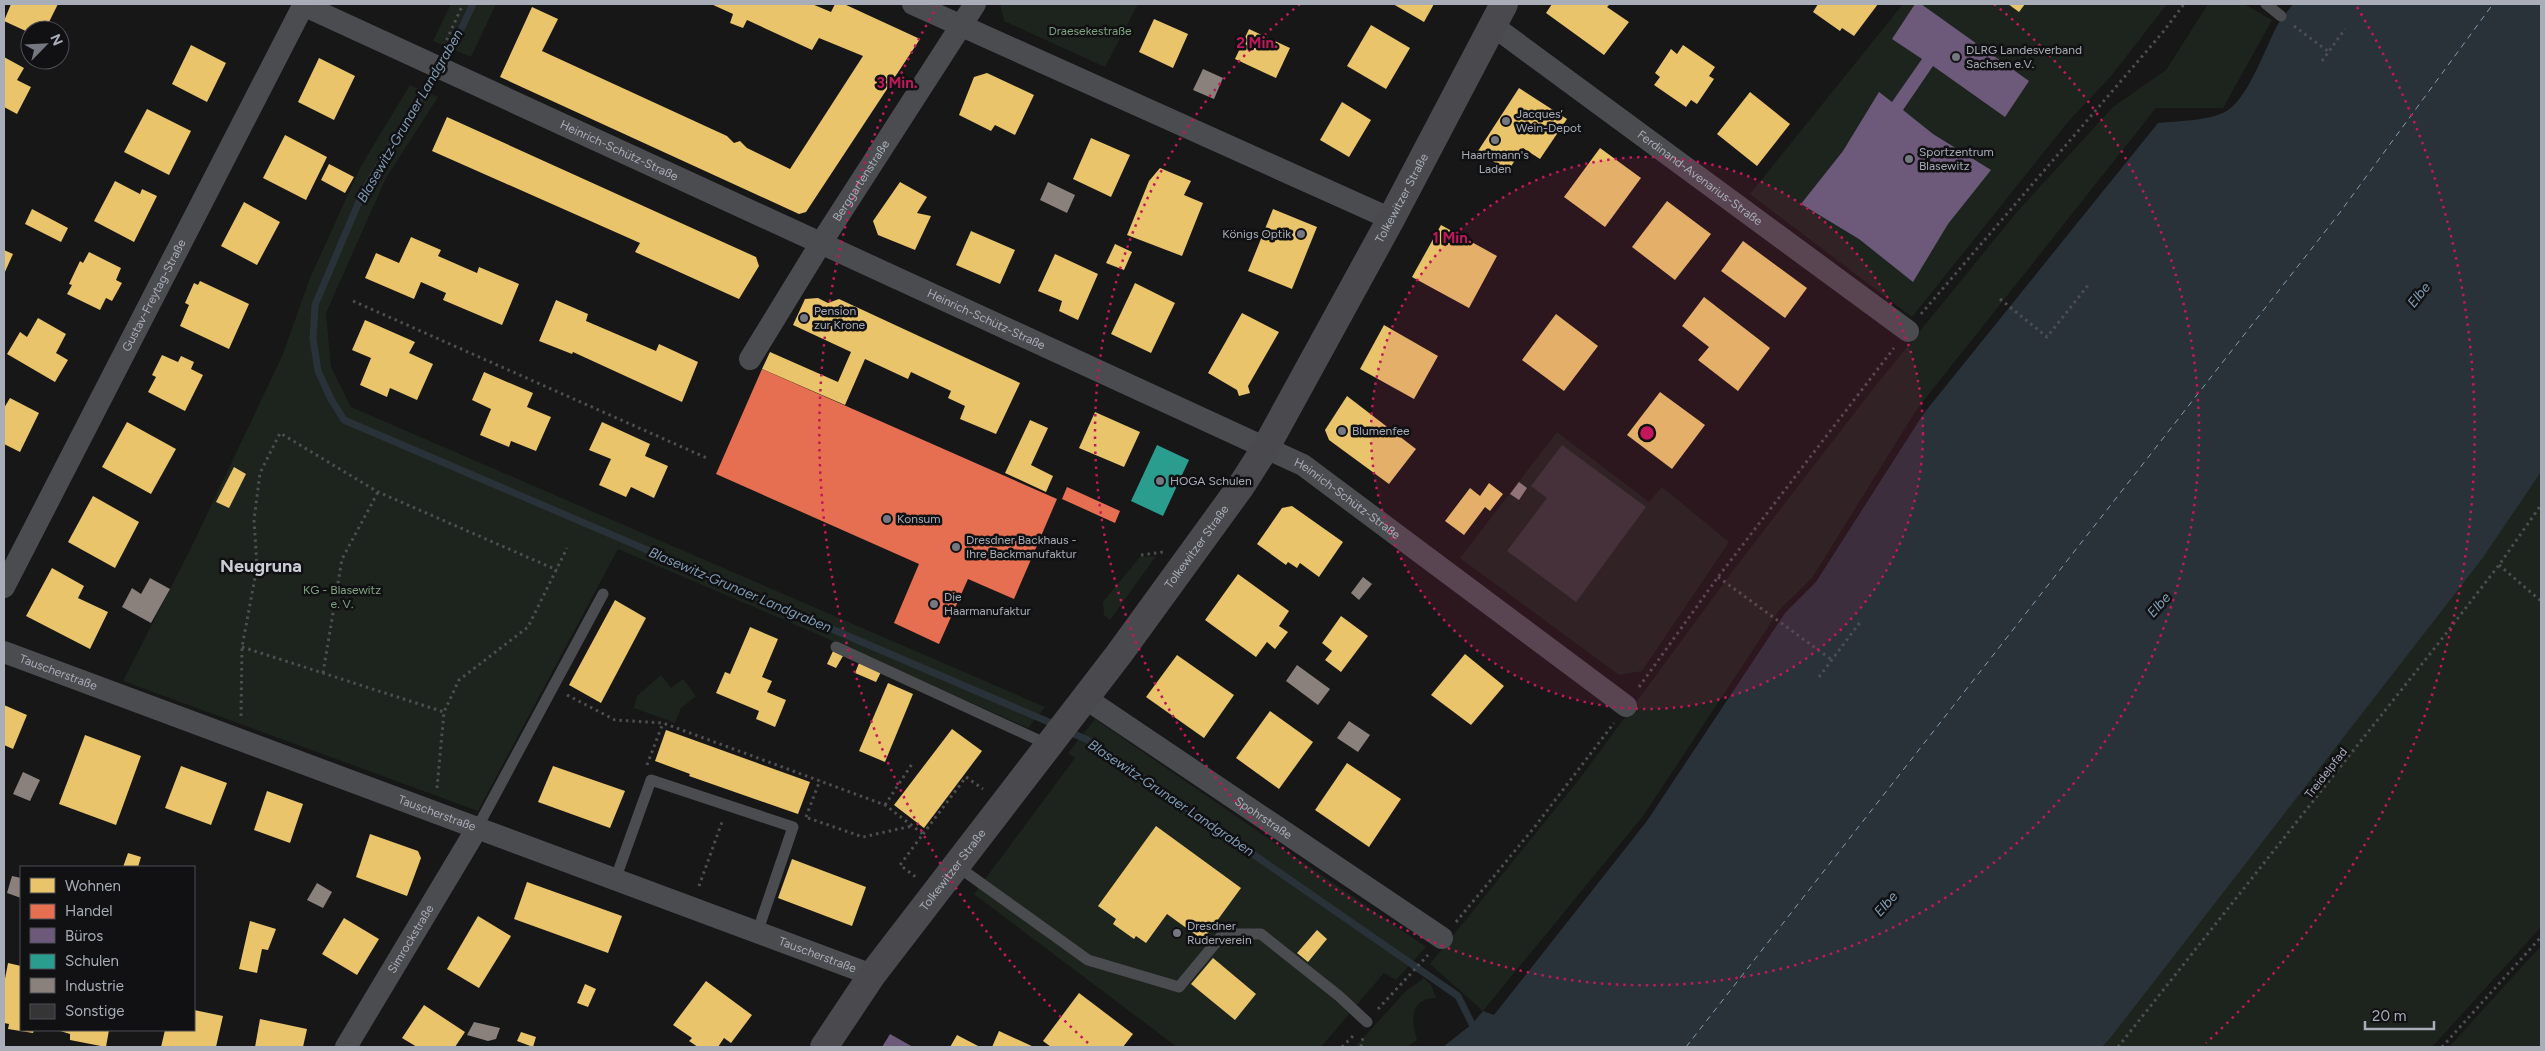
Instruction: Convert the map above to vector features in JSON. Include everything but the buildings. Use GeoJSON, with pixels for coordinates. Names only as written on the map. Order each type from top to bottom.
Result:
{"type":"FeatureCollection","features":[{"type":"Feature","properties":{"kind":"main road","name":"Tolkewitzer Straße"},"geometry":{"type":"LineString","coordinates":[[824,1047],[872,975],[1082,702],[1217,521],[1266,447],[1391,219],[1498,15]]}},
{"type":"Feature","properties":{"kind":"street","name":"Heinrich-Schütz-Straße"},"geometry":{"type":"LineString","coordinates":[[303,4],[1303,465],[1626,706]]}},
{"type":"Feature","properties":{"kind":"street","name":"Gustav-Freytag-Straße"},"geometry":{"type":"LineString","coordinates":[[4,587],[303,4]]}},
{"type":"Feature","properties":{"kind":"street"},"geometry":{"type":"LineString","coordinates":[[913,4],[1391,219]]}},
{"type":"Feature","properties":{"kind":"street","name":"Berggartenstraße"},"geometry":{"type":"LineString","coordinates":[[750,359],[821,243],[976,4]]}},
{"type":"Feature","properties":{"kind":"street","name":"Ferdinand-Avenarius-Straße"},"geometry":{"type":"LineString","coordinates":[[1498,15],[1908,330]]}},
{"type":"Feature","properties":{"kind":"street","name":"Tauscherstraße"},"geometry":{"type":"LineString","coordinates":[[4,652],[476,830],[872,975]]}},
{"type":"Feature","properties":{"kind":"street","name":"Spohrstraße"},"geometry":{"type":"LineString","coordinates":[[1082,702],[1436,946]]}},
{"type":"Feature","properties":{"kind":"street","name":"Simrockstraße"},"geometry":{"type":"LineString","coordinates":[[346,1047],[476,830]]}},
{"type":"Feature","properties":{"kind":"lane"},"geometry":{"type":"LineString","coordinates":[[2266,4],[2281,16]]}},
{"type":"Feature","properties":{"kind":"lane"},"geometry":{"type":"LineString","coordinates":[[476,830],[551,687],[603,594]]}},
{"type":"Feature","properties":{"kind":"lane"},"geometry":{"type":"LineString","coordinates":[[836,647],[1050,744]]}},
{"type":"Feature","properties":{"kind":"lane"},"geometry":{"type":"LineString","coordinates":[[615,880],[651,780],[793,828],[757,932]]}},
{"type":"Feature","properties":{"kind":"lane"},"geometry":{"type":"LineString","coordinates":[[957,866],[1088,960],[1179,987],[1223,934],[1261,934],[1339,996],[1366,1022]]}},
{"type":"Feature","properties":{"kind":"path"},"geometry":{"type":"LineString","coordinates":[[435,65],[464,4]]}},
{"type":"Feature","properties":{"kind":"path"},"geometry":{"type":"LineString","coordinates":[[1399,987],[1436,946],[1533,829],[1626,706],[1718,577],[1908,330],[2163,32],[2184,4]]}},
{"type":"Feature","properties":{"kind":"path"},"geometry":{"type":"LineString","coordinates":[[2281,16],[2329,52]]}},
{"type":"Feature","properties":{"kind":"path"},"geometry":{"type":"LineString","coordinates":[[2322,61],[2345,29]]}},
{"type":"Feature","properties":{"kind":"path"},"geometry":{"type":"LineString","coordinates":[[2000,299],[2047,337],[2089,284]]}},
{"type":"Feature","properties":{"kind":"path"},"geometry":{"type":"LineString","coordinates":[[353,301],[709,459]]}},
{"type":"Feature","properties":{"kind":"path"},"geometry":{"type":"LineString","coordinates":[[242,742],[242,647],[256,567],[254,520],[260,473],[280,433],[378,492],[557,570]]}},
{"type":"Feature","properties":{"kind":"path"},"geometry":{"type":"LineString","coordinates":[[323,673],[342,559],[378,492]]}},
{"type":"Feature","properties":{"kind":"path","name":"Treidelpfad"},"geometry":{"type":"LineString","coordinates":[[2118,1047],[2499,565],[2541,505]]}},
{"type":"Feature","properties":{"kind":"path"},"geometry":{"type":"LineString","coordinates":[[436,815],[444,712],[459,680],[528,626],[567,548]]}},
{"type":"Feature","properties":{"kind":"path"},"geometry":{"type":"LineString","coordinates":[[2499,565],[2541,601]]}},
{"type":"Feature","properties":{"kind":"path"},"geometry":{"type":"LineString","coordinates":[[1718,577],[1832,660]]}},
{"type":"Feature","properties":{"kind":"path"},"geometry":{"type":"LineString","coordinates":[[1819,677],[1862,621]]}},
{"type":"Feature","properties":{"kind":"path"},"geometry":{"type":"LineString","coordinates":[[242,647],[444,712]]}},
{"type":"Feature","properties":{"kind":"path"},"geometry":{"type":"LineString","coordinates":[[551,687],[615,720],[663,722],[885,805],[923,834]]}},
{"type":"Feature","properties":{"kind":"path"},"geometry":{"type":"LineString","coordinates":[[651,780],[647,765],[663,722]]}},
{"type":"Feature","properties":{"kind":"path"},"geometry":{"type":"LineString","coordinates":[[885,805],[912,764]]}},
{"type":"Feature","properties":{"kind":"path"},"geometry":{"type":"LineString","coordinates":[[936,893],[900,865],[966,777]]}},
{"type":"Feature","properties":{"kind":"path"},"geometry":{"type":"LineString","coordinates":[[793,828],[806,818],[820,780]]}},
{"type":"Feature","properties":{"kind":"path"},"geometry":{"type":"LineString","coordinates":[[691,908],[727,805]]}},
{"type":"Feature","properties":{"kind":"path"},"geometry":{"type":"LineString","coordinates":[[806,818],[864,837],[913,826]]}},
{"type":"Feature","properties":{"kind":"path"},"geometry":{"type":"LineString","coordinates":[[2442,1047],[2541,937]]}},
{"type":"Feature","properties":{"kind":"green space"},"geometry":{"type":"Polygon","coordinates":[[[451,4],[496,4],[471,57],[433,41],[451,4]]]}},
{"type":"Feature","properties":{"kind":"green space","name":"Draesekestraße"},"geometry":{"type":"Polygon","coordinates":[[[1000,4],[1138,4],[1105,67],[1004,21],[1000,4]]]}},
{"type":"Feature","properties":{"kind":"green space","name":"Sportzentrum Blasewitz"},"geometry":{"type":"Polygon","coordinates":[[[1903,4],[2167,4],[2111,76],[2067,123],[1912,317],[1750,194],[1903,4]]]}},
{"type":"Feature","properties":{"kind":"green space"},"geometry":{"type":"Polygon","coordinates":[[[2208,4],[2244,4],[2272,20],[2223,108],[2156,108],[1917,409],[1812,578],[1780,609],[1643,816],[1483,1011],[1430,964],[1578,781],[1735,568],[1876,385],[2017,212],[2113,107],[2166,70],[2208,4]]]}},
{"type":"Feature","properties":{"kind":"green space","name":"KG - Blasewitz e. V."},"geometry":{"type":"Polygon","coordinates":[[[410,85],[438,97],[386,178],[326,313],[331,367],[351,407],[1045,707],[1028,728],[810,631],[618,549],[478,811],[123,681],[191,548],[283,354],[310,278],[361,166],[410,85]]]}},
{"type":"Feature","properties":{"kind":"green space"},"geometry":{"type":"Polygon","coordinates":[[[1557,432],[1649,502],[1662,487],[1729,542],[1642,671],[1619,675],[1460,558],[1557,432]]]}},
{"type":"Feature","properties":{"kind":"green space"},"geometry":{"type":"Polygon","coordinates":[[[2541,472],[2541,927],[2432,1047],[2102,1047],[2482,559],[2541,472]]]}},
{"type":"Feature","properties":{"kind":"green space"},"geometry":{"type":"Polygon","coordinates":[[[1156,556],[1110,620],[1104,615],[1103,602],[1140,557],[1156,556]]]}},
{"type":"Feature","properties":{"kind":"green space"},"geometry":{"type":"Polygon","coordinates":[[[661,675],[671,688],[683,679],[696,696],[681,708],[675,723],[634,708],[637,696],[661,675]]]}},
{"type":"Feature","properties":{"kind":"green space","name":"Dresdner Ruderverein"},"geometry":{"type":"Polygon","coordinates":[[[1095,719],[1426,947],[1396,980],[1384,973],[1321,1047],[1177,1047],[974,894],[1075,758],[1068,753],[1095,719]]]}},
{"type":"Feature","properties":{"kind":"green space"},"geometry":{"type":"Polygon","coordinates":[[[2541,946],[2541,1047],[2449,1047],[2541,946]]]}},
{"type":"Feature","properties":{"kind":"green space"},"geometry":{"type":"Polygon","coordinates":[[[1424,978],[1431,985],[1436,998],[1421,1002],[1414,1012],[1417,1040],[1407,1047],[1355,1047],[1406,991],[1424,978]]]}},
{"type":"Feature","properties":{"kind":"water","name":"Elbe"},"geometry":{"type":"Polygon","coordinates":[[[2293,4],[2541,4],[2541,472],[2482,559],[2111,1037],[2102,1047],[1443,1047],[1472,1024],[1483,1011],[1494,1015],[1647,821],[1785,613],[1816,582],[1924,413],[2158,123],[2207,118],[2223,113],[2232,107],[2247,87],[2277,26],[2293,4]]]}},
{"type":"Feature","properties":{"kind":"waterway","name":"Blasewitz‐Grunaer Landgraben"},"geometry":{"type":"LineString","coordinates":[[473,4],[455,42],[364,190],[315,305],[313,339],[318,371],[331,399],[344,420],[1058,726]]}},
{"type":"Feature","properties":{"kind":"waterway","name":"Blasewitz‐Grunaer Landgraben"},"geometry":{"type":"LineString","coordinates":[[1067,731],[1088,740],[1458,996],[1472,1024],[1477,1029]]}},
{"type":"Feature","properties":{"kind":"ferry route"},"geometry":{"type":"LineString","coordinates":[[1686,1047],[2338,215],[2493,4]]}},
{"type":"Feature","properties":{"kind":"tram line"},"geometry":{"type":"LineString","coordinates":[[819,1047],[867,973],[1115,651],[1236,486],[1262,445],[1387,218],[1497,4]]}},
{"type":"Feature","properties":{"kind":"tram line"},"geometry":{"type":"LineString","coordinates":[[830,1047],[876,978],[1048,759],[1247,488],[1270,450],[1414,187],[1510,4]]}},
{"type":"Feature","properties":{"kind":"place","name":"DLRG Landesverband Sachsen e.V."},"geometry":{"type":"Point","coordinates":[1956,57]}},
{"type":"Feature","properties":{"kind":"place","name":"Jacques’ Wein-Depot"},"geometry":{"type":"Point","coordinates":[1506,121]}},
{"type":"Feature","properties":{"kind":"place","name":"Haartmann's Laden"},"geometry":{"type":"Point","coordinates":[1495,140]}},
{"type":"Feature","properties":{"kind":"place","name":"Sportzentrum Blasewitz"},"geometry":{"type":"Point","coordinates":[1909,159]}},
{"type":"Feature","properties":{"kind":"place","name":"Königs Optik"},"geometry":{"type":"Point","coordinates":[1301,234]}},
{"type":"Feature","properties":{"kind":"place","name":"Pension zur Krone"},"geometry":{"type":"Point","coordinates":[804,318]}},
{"type":"Feature","properties":{"kind":"place","name":"Blumenfee"},"geometry":{"type":"Point","coordinates":[1342,431]}},
{"type":"Feature","properties":{"kind":"place","name":"HOGA Schulen"},"geometry":{"type":"Point","coordinates":[1160,481]}},
{"type":"Feature","properties":{"kind":"place","name":"Konsum"},"geometry":{"type":"Point","coordinates":[887,519]}},
{"type":"Feature","properties":{"kind":"place","name":"Dresdner Backhaus - Ihre Backmanufaktur"},"geometry":{"type":"Point","coordinates":[956,547]}},
{"type":"Feature","properties":{"kind":"place","name":"Die Haarmanufaktur"},"geometry":{"type":"Point","coordinates":[934,604]}},
{"type":"Feature","properties":{"kind":"place","name":"Dresdner Ruderverein"},"geometry":{"type":"Point","coordinates":[1177,933]}},
{"type":"Feature","properties":{"kind":"district","name":"Neugruna"},"geometry":{"type":"Point","coordinates":[261,566]}}]}
